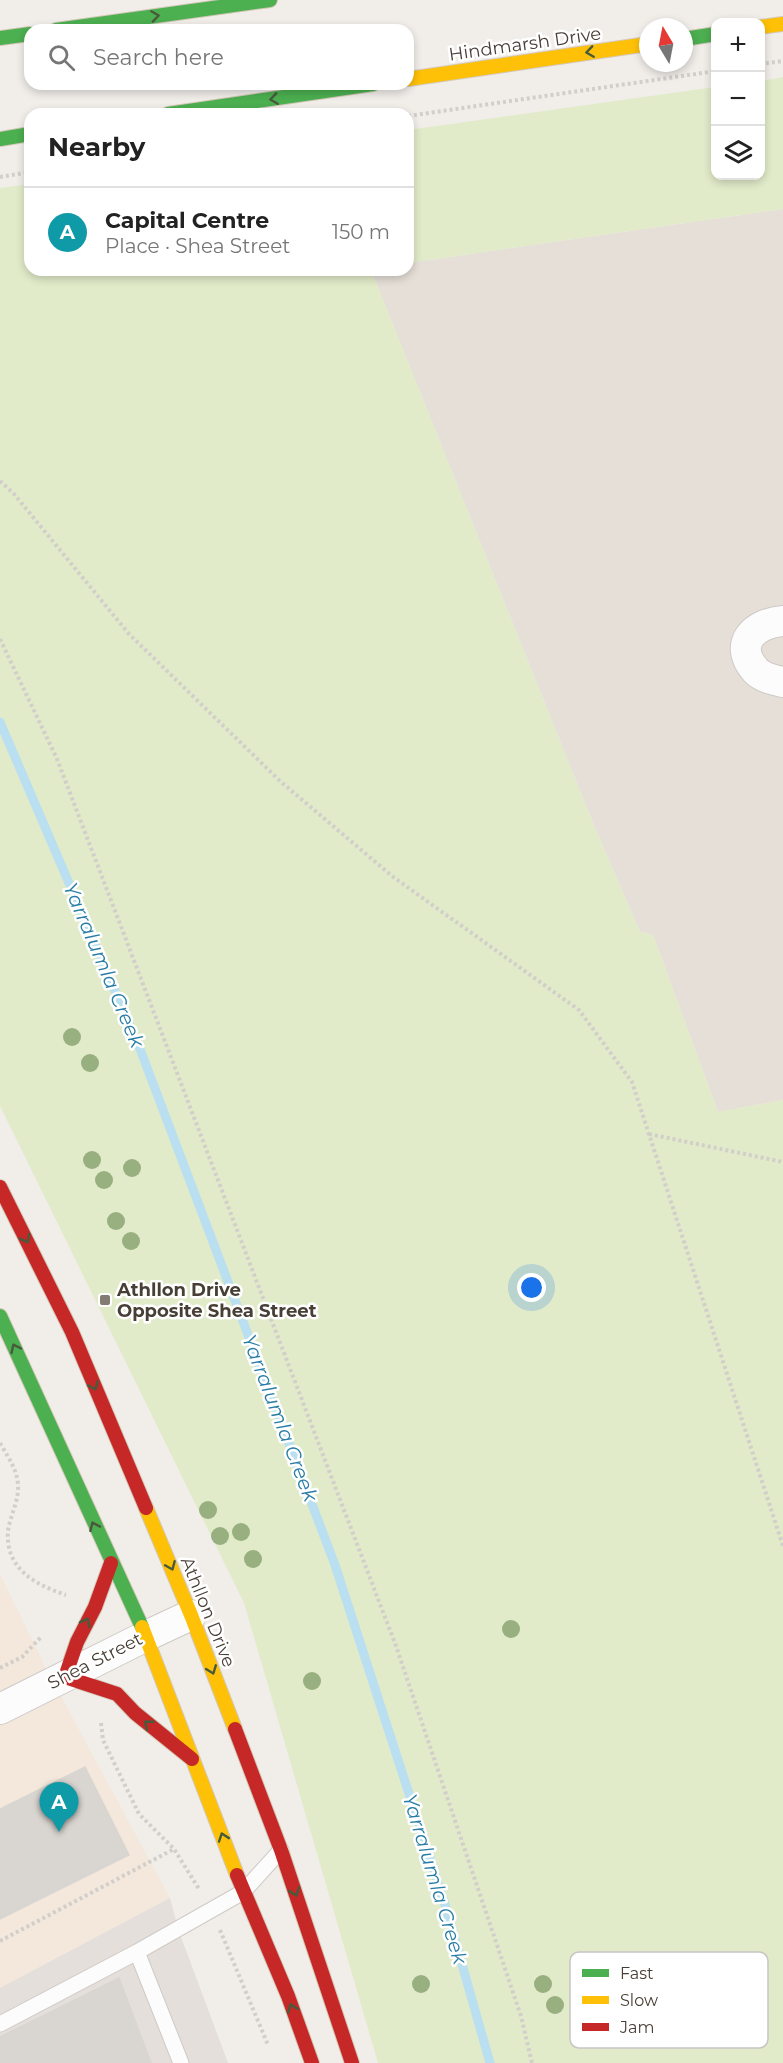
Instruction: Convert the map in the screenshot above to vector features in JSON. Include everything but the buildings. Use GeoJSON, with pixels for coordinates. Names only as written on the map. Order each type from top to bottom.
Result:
{"type":"FeatureCollection","features":[{"type":"Feature","properties":{"kind":"main road"},"geometry":{"type":"LineString","coordinates":[[99,24],[270,0]]}},
{"type":"Feature","properties":{"kind":"main road"},"geometry":{"type":"LineString","coordinates":[[765,26],[783,24]]}},
{"type":"Feature","properties":{"kind":"main road"},"geometry":{"type":"LineString","coordinates":[[0,38],[24,35]]}},
{"type":"Feature","properties":{"kind":"main road"},"geometry":{"type":"LineString","coordinates":[[693,38],[711,35]]}},
{"type":"Feature","properties":{"kind":"main road","name":"Hindmarsh Drive"},"geometry":{"type":"LineString","coordinates":[[414,78],[639,45]]}},
{"type":"Feature","properties":{"kind":"main road"},"geometry":{"type":"LineString","coordinates":[[209,108],[332,90]]}},
{"type":"Feature","properties":{"kind":"main road"},"geometry":{"type":"LineString","coordinates":[[0,139],[24,135]]}},
{"type":"Feature","properties":{"kind":"main road","name":"Athllon Drive"},"geometry":{"type":"LineString","coordinates":[[0,1187],[72,1332],[191,1615],[281,1850],[352,2063]]}},
{"type":"Feature","properties":{"kind":"main road"},"geometry":{"type":"LineString","coordinates":[[0,1316],[146,1636],[243,1892],[288,1996],[312,2063]]}},
{"type":"Feature","properties":{"kind":"main road"},"geometry":{"type":"LineString","coordinates":[[111,1563],[106,1581],[77,1642],[65,1677],[117,1694],[135,1713],[194,1761]]}},
{"type":"Feature","properties":{"kind":"street"},"geometry":{"type":"LineString","coordinates":[[783,621],[770,622],[758,627],[747,638],[746,648],[748,657],[757,672],[766,678],[783,682]]}},
{"type":"Feature","properties":{"kind":"street","name":"Shea Street"},"geometry":{"type":"LineString","coordinates":[[0,1709],[191,1615]]}},
{"type":"Feature","properties":{"kind":"lane"},"geometry":{"type":"LineString","coordinates":[[0,2024],[137,1952],[243,1892],[281,1850]]}},
{"type":"Feature","properties":{"kind":"lane"},"geometry":{"type":"LineString","coordinates":[[137,1952],[181,2063]]}},
{"type":"Feature","properties":{"kind":"path"},"geometry":{"type":"LineString","coordinates":[[765,63],[783,60]]}},
{"type":"Feature","properties":{"kind":"path"},"geometry":{"type":"LineString","coordinates":[[414,115],[711,71]]}},
{"type":"Feature","properties":{"kind":"path"},"geometry":{"type":"LineString","coordinates":[[0,177],[24,173]]}},
{"type":"Feature","properties":{"kind":"path"},"geometry":{"type":"LineString","coordinates":[[0,481],[14,494],[129,634],[280,782],[392,876],[579,1010],[632,1082],[783,1546]]}},
{"type":"Feature","properties":{"kind":"path"},"geometry":{"type":"LineString","coordinates":[[0,639],[57,759],[396,1646],[521,2016],[532,2063]]}},
{"type":"Feature","properties":{"kind":"path"},"geometry":{"type":"LineString","coordinates":[[648,1134],[783,1162]]}},
{"type":"Feature","properties":{"kind":"path"},"geometry":{"type":"LineString","coordinates":[[0,1443],[15,1469],[18,1488],[8,1531],[13,1558],[31,1580],[73,1598],[92,1611]]}},
{"type":"Feature","properties":{"kind":"path"},"geometry":{"type":"LineString","coordinates":[[0,1668],[22,1657],[48,1630]]}},
{"type":"Feature","properties":{"kind":"path"},"geometry":{"type":"LineString","coordinates":[[103,1740],[139,1814],[174,1850],[212,1910],[270,2051]]}},
{"type":"Feature","properties":{"kind":"path"},"geometry":{"type":"LineString","coordinates":[[0,1941],[174,1850]]}},
{"type":"Feature","properties":{"kind":"shaded area"},"geometry":{"type":"Polygon","coordinates":[[[783,209],[783,1100],[718,1112],[653,935],[640,932],[595,828],[373,276],[414,276],[414,262],[783,209]]]}},
{"type":"Feature","properties":{"kind":"shaded area"},"geometry":{"type":"Polygon","coordinates":[[[0,1574],[48,1672],[170,1898],[178,1929],[228,2063],[0,2063],[0,1574]]]}},
{"type":"Feature","properties":{"kind":"shaded area"},"geometry":{"type":"Polygon","coordinates":[[[170,1898],[178,1929],[228,2063],[0,2063],[0,1988],[170,1898]]]}},
{"type":"Feature","properties":{"kind":"green space"},"geometry":{"type":"Polygon","coordinates":[[[783,77],[783,209],[414,262],[414,129],[711,88],[711,180],[765,180],[765,80],[783,77]]]}},
{"type":"Feature","properties":{"kind":"green space"},"geometry":{"type":"Polygon","coordinates":[[[24,185],[24,276],[373,276],[595,828],[640,932],[653,935],[718,1112],[783,1100],[783,2063],[378,2063],[244,1603],[0,1106],[0,188],[24,185]]]}},
{"type":"Feature","properties":{"kind":"waterway","name":"Yarralumla Creek"},"geometry":{"type":"LineString","coordinates":[[0,722],[140,1049],[335,1565],[446,1908],[490,2063]]}},
{"type":"Feature","properties":{"kind":"traffic: fast"},"geometry":{"type":"LineString","coordinates":[[99,24],[270,0]]}},
{"type":"Feature","properties":{"kind":"traffic: fast"},"geometry":{"type":"LineString","coordinates":[[0,38],[24,35]]}},
{"type":"Feature","properties":{"kind":"traffic: fast"},"geometry":{"type":"LineString","coordinates":[[693,38],[711,35]]}},
{"type":"Feature","properties":{"kind":"traffic: fast"},"geometry":{"type":"LineString","coordinates":[[209,108],[332,90]]}},
{"type":"Feature","properties":{"kind":"traffic: fast"},"geometry":{"type":"LineString","coordinates":[[0,139],[24,135]]}},
{"type":"Feature","properties":{"kind":"traffic: fast"},"geometry":{"type":"LineString","coordinates":[[0,1316],[142,1627]]}},
{"type":"Feature","properties":{"kind":"traffic: slow"},"geometry":{"type":"LineString","coordinates":[[765,26],[783,24]]}},
{"type":"Feature","properties":{"kind":"traffic: slow"},"geometry":{"type":"LineString","coordinates":[[414,78],[639,45]]}},
{"type":"Feature","properties":{"kind":"traffic: slow"},"geometry":{"type":"LineString","coordinates":[[146,1508],[235,1729]]}},
{"type":"Feature","properties":{"kind":"traffic: slow"},"geometry":{"type":"LineString","coordinates":[[142,1627],[237,1875]]}},
{"type":"Feature","properties":{"kind":"traffic: jam"},"geometry":{"type":"LineString","coordinates":[[0,1187],[72,1332],[146,1508]]}},
{"type":"Feature","properties":{"kind":"traffic: jam"},"geometry":{"type":"LineString","coordinates":[[111,1563],[95,1607],[77,1642],[65,1677],[117,1694],[135,1713],[192,1759]]}},
{"type":"Feature","properties":{"kind":"traffic: jam"},"geometry":{"type":"LineString","coordinates":[[235,1729],[281,1850],[352,2063]]}},
{"type":"Feature","properties":{"kind":"traffic: jam"},"geometry":{"type":"LineString","coordinates":[[237,1875],[288,1996],[312,2063]]}},
{"type":"Feature","properties":{"kind":"place","name":"Athllon Drive Opposite Shea Street"},"geometry":{"type":"Point","coordinates":[105,1300]}},
{"type":"Feature","properties":{"kind":"place","name":"Capital Centre"},"geometry":{"type":"Point","coordinates":[59,1832]}}]}
